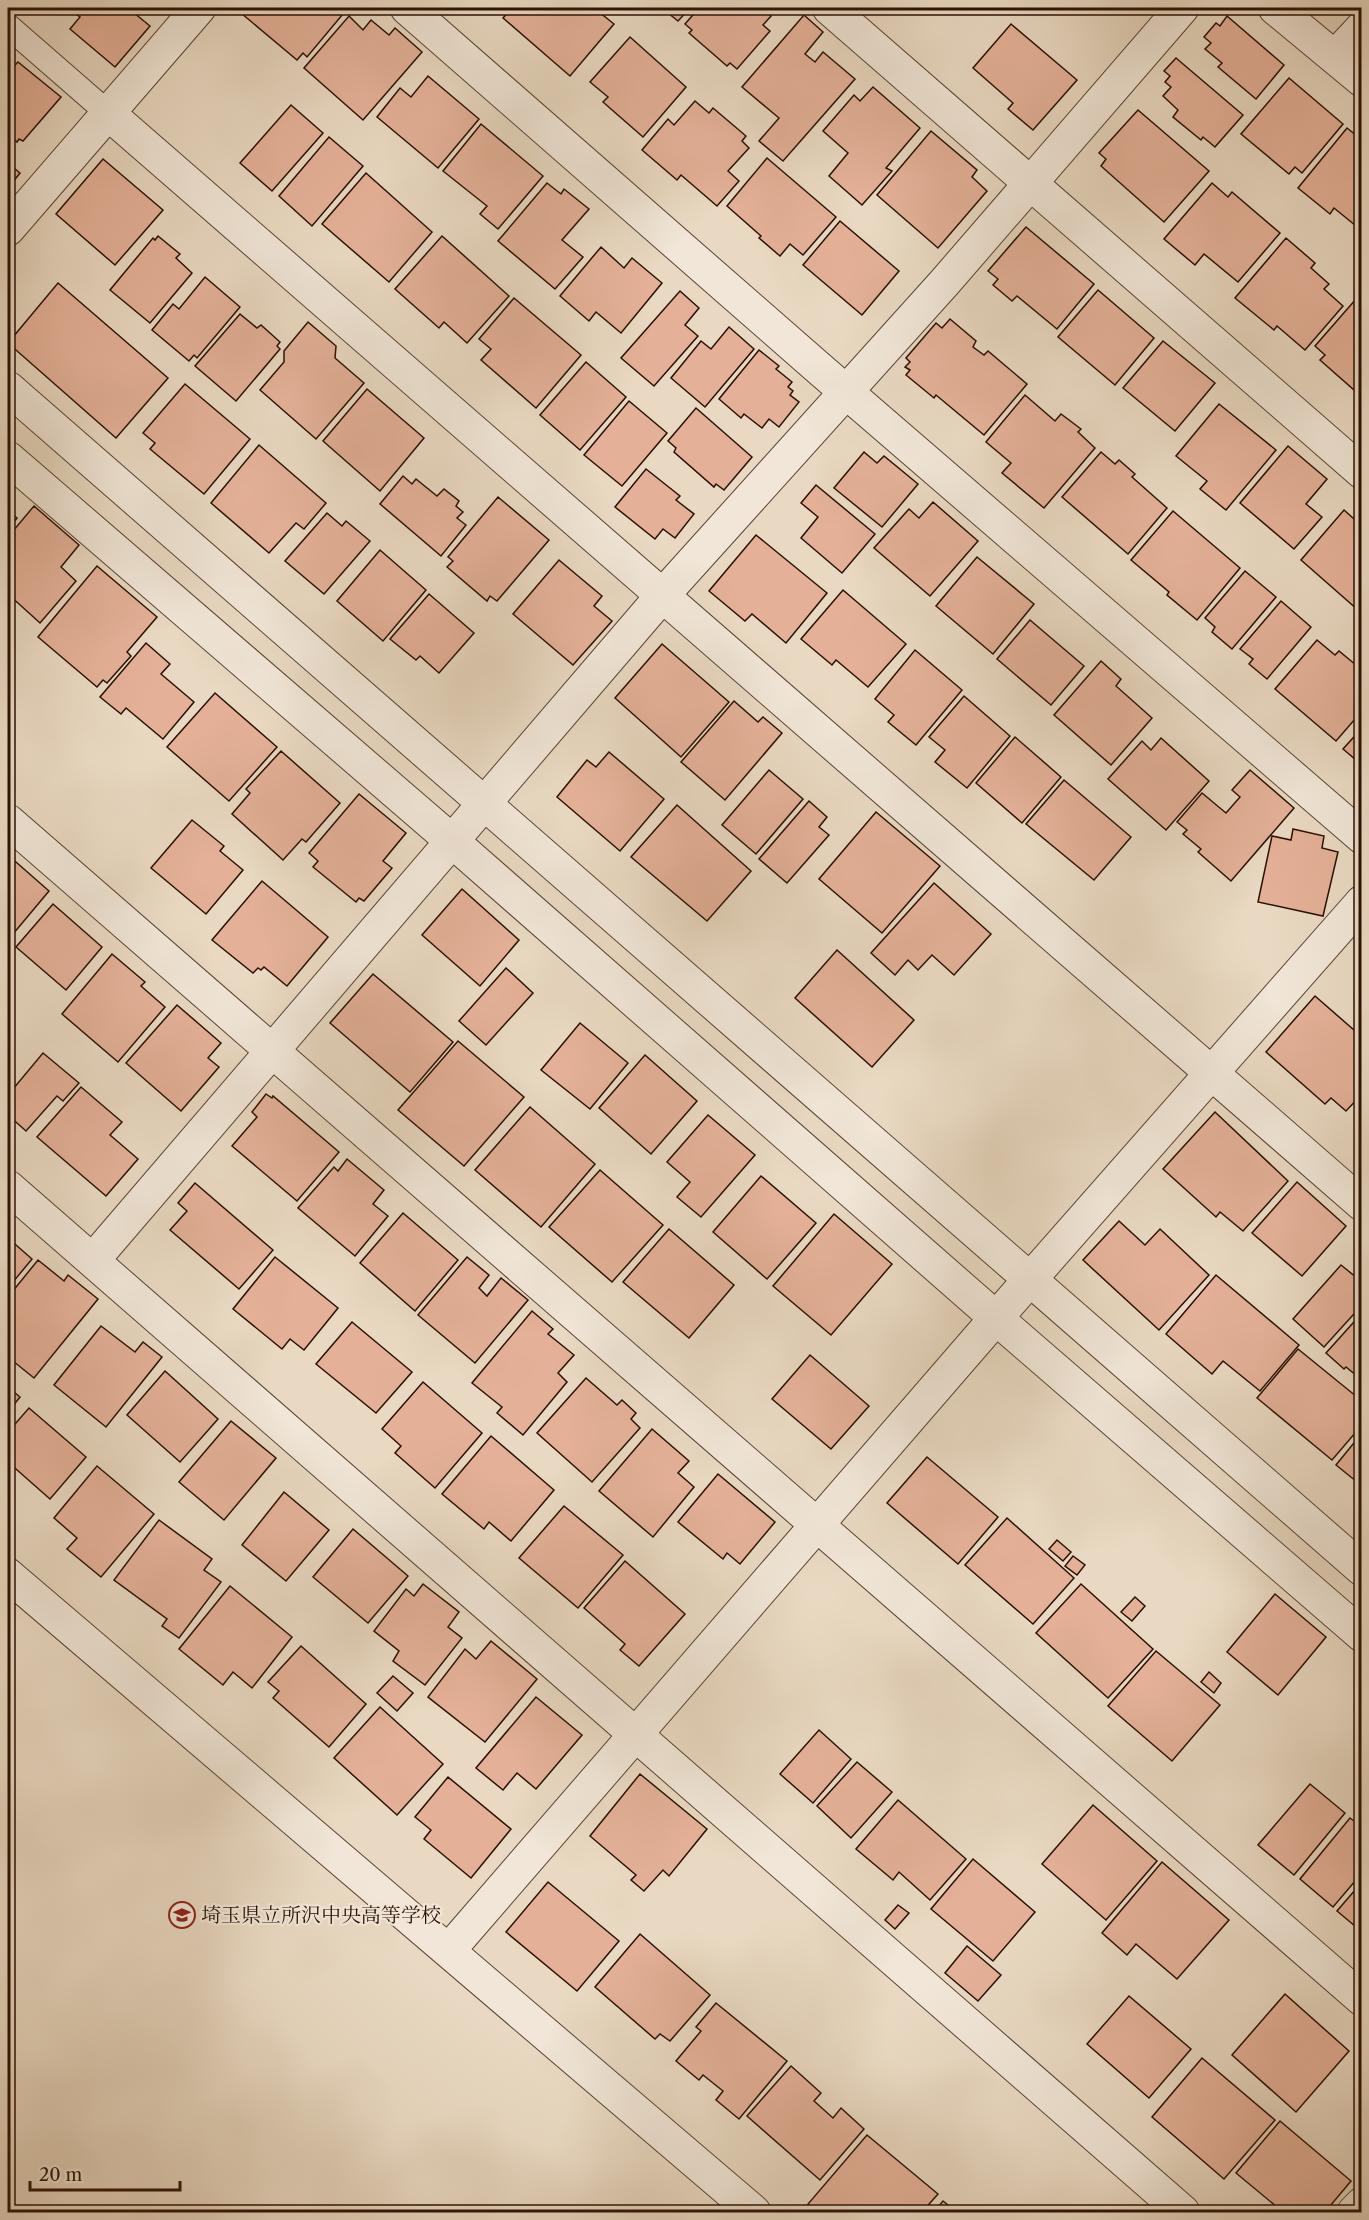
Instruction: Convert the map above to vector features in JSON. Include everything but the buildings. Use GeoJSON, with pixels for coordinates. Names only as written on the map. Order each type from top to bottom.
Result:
{"type":"FeatureCollection","features":[{"type":"Feature","properties":{"kind":"street"},"geometry":{"type":"LineString","coordinates":[[8,229],[199,8]]}},
{"type":"Feature","properties":{"kind":"street"},"geometry":{"type":"LineString","coordinates":[[407,8],[846,392],[1362,837]]}},
{"type":"Feature","properties":{"kind":"street"},"geometry":{"type":"LineString","coordinates":[[829,8],[1362,472]]}},
{"type":"Feature","properties":{"kind":"street"},"geometry":{"type":"LineString","coordinates":[[93,1260],[662,596],[1030,185],[1182,8]]}},
{"type":"Feature","properties":{"kind":"street"},"geometry":{"type":"LineString","coordinates":[[1275,8],[1362,80]]}},
{"type":"Feature","properties":{"kind":"street"},"geometry":{"type":"LineString","coordinates":[[1335,57],[1362,28]]}},
{"type":"Feature","properties":{"kind":"street"},"geometry":{"type":"LineString","coordinates":[[109,114],[1362,1204]]}},
{"type":"Feature","properties":{"kind":"street"},"geometry":{"type":"LineString","coordinates":[[8,388],[1362,1569]]}},
{"type":"Feature","properties":{"kind":"street"},"geometry":{"type":"LineString","coordinates":[[8,458],[453,841],[996,1318],[1362,1635]]}},
{"type":"Feature","properties":{"kind":"street"},"geometry":{"type":"LineString","coordinates":[[8,821],[1362,1999]]}},
{"type":"Feature","properties":{"kind":"street"},"geometry":{"type":"LineString","coordinates":[[448,1950],[996,1318],[1362,902]]}},
{"type":"Feature","properties":{"kind":"street"},"geometry":{"type":"LineString","coordinates":[[8,1187],[1183,2212]]}},
{"type":"Feature","properties":{"kind":"street"},"geometry":{"type":"LineString","coordinates":[[8,1575],[754,2212]]}},
{"type":"Feature","properties":{"kind":"street"},"geometry":{"type":"LineString","coordinates":[[1354,2212],[1362,2204]]}},
{"type":"Feature","properties":{"kind":"lane"},"geometry":{"type":"LineString","coordinates":[[8,26],[109,114]]}},
{"type":"Feature","properties":{"kind":"place","name":"埼玉県立所沢中央高等学校"},"geometry":{"type":"Point","coordinates":[182,1915]}}]}
